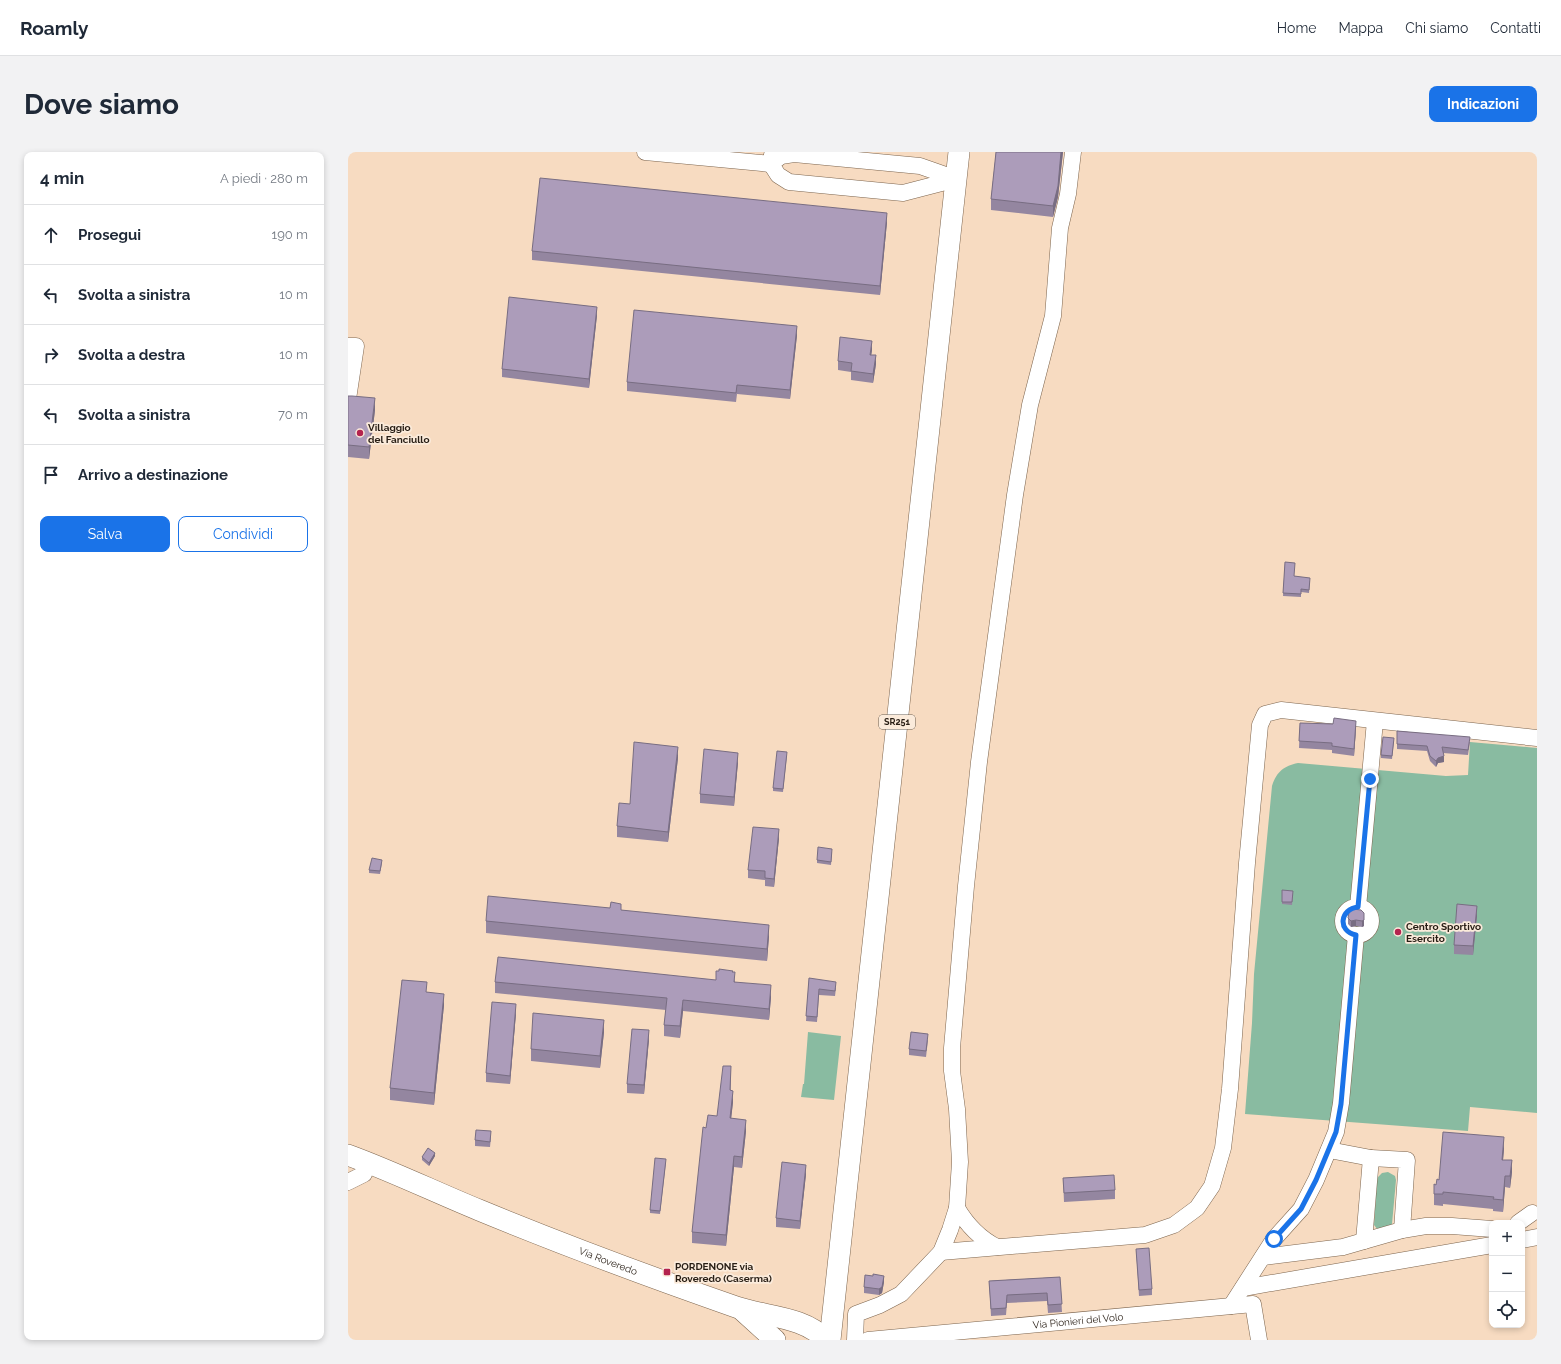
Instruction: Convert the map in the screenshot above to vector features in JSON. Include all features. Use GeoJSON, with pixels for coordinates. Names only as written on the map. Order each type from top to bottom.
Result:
{"type":"FeatureCollection","features":[{"type":"Feature","properties":{"kind":"main road","name":"SR251"},"geometry":{"type":"LineString","coordinates":[[830,1340],[834,1291],[959,152]]}},
{"type":"Feature","properties":{"kind":"main road","name":"Via Roveredo"},"geometry":{"type":"LineString","coordinates":[[348,1155],[413,1181],[478,1210],[683,1288],[740,1308],[809,1327],[826,1340]]}},
{"type":"Feature","properties":{"kind":"main road","name":"Via Roveredo"},"geometry":{"type":"LineString","coordinates":[[353,1174],[478,1210]]}},
{"type":"Feature","properties":{"kind":"main road","name":"Via Roveredo"},"geometry":{"type":"LineString","coordinates":[[793,1322],[809,1320],[821,1314],[834,1291]]}},
{"type":"Feature","properties":{"kind":"main road","name":"Via Roveredo"},"geometry":{"type":"LineString","coordinates":[[740,1308],[775,1340]]}},
{"type":"Feature","properties":{"kind":"street"},"geometry":{"type":"LineString","coordinates":[[645,152],[772,158],[793,153],[920,166],[957,179]]}},
{"type":"Feature","properties":{"kind":"street"},"geometry":{"type":"LineString","coordinates":[[855,1340],[856,1314],[880,1305],[901,1294],[942,1252],[957,1208],[960,1162],[957,1109],[952,1070],[952,1048],[974,808],[1016,495],[1030,405],[1053,316],[1060,228],[1068,194],[1072,152]]}},
{"type":"Feature","properties":{"kind":"street"},"geometry":{"type":"LineString","coordinates":[[772,158],[778,175],[789,182],[903,193],[957,179]]}},
{"type":"Feature","properties":{"kind":"street"},"geometry":{"type":"LineString","coordinates":[[348,346],[356,346],[348,399]]}},
{"type":"Feature","properties":{"kind":"street"},"geometry":{"type":"LineString","coordinates":[[942,1252],[1145,1235],[1174,1225],[1197,1208],[1212,1186],[1223,1148],[1230,1089],[1260,725],[1265,714],[1281,710],[1537,738]]}},
{"type":"Feature","properties":{"kind":"street"},"geometry":{"type":"LineString","coordinates":[[1231,1306],[1274,1239],[1301,1209],[1316,1180],[1336,1132],[1341,1104],[1356,935],[1348,932],[1345,928],[1343,920],[1344,916],[1350,909],[1358,907],[1375,721]]}},
{"type":"Feature","properties":{"kind":"street"},"geometry":{"type":"LineString","coordinates":[[1329,1150],[1371,1158],[1407,1160],[1402,1230]]}},
{"type":"Feature","properties":{"kind":"street"},"geometry":{"type":"LineString","coordinates":[[1364,1241],[1371,1158]]}},
{"type":"Feature","properties":{"kind":"street"},"geometry":{"type":"LineString","coordinates":[[957,1208],[973,1231],[997,1247]]}},
{"type":"Feature","properties":{"kind":"street"},"geometry":{"type":"LineString","coordinates":[[1522,1220],[1532,1213]]}},
{"type":"Feature","properties":{"kind":"street"},"geometry":{"type":"LineString","coordinates":[[1262,1257],[1343,1247],[1402,1230],[1426,1226],[1489,1229]]}},
{"type":"Feature","properties":{"kind":"street"},"geometry":{"type":"LineString","coordinates":[[1525,1239],[1537,1237]]}},
{"type":"Feature","properties":{"kind":"street"},"geometry":{"type":"LineString","coordinates":[[1243,1288],[1489,1246]]}},
{"type":"Feature","properties":{"kind":"street","name":"Via Pionieri del Volo"},"geometry":{"type":"LineString","coordinates":[[868,1340],[1253,1304],[1259,1340]]}},
{"type":"Feature","properties":{"kind":"green space","name":"Centro Sportivo Esercito"},"geometry":{"type":"Polygon","coordinates":[[[1470,742],[1537,748],[1537,1113],[1470,1107],[1468,1131],[1245,1114],[1254,974],[1272,786],[1276,776],[1285,768],[1298,763],[1446,776],[1468,775],[1470,742]]]}},
{"type":"Feature","properties":{"kind":"green space"},"geometry":{"type":"Polygon","coordinates":[[[808,1032],[841,1036],[834,1100],[801,1097],[804,1084],[808,1032]]]}},
{"type":"Feature","properties":{"kind":"green space"},"geometry":{"type":"Polygon","coordinates":[[[1388,1172],[1395,1176],[1396,1180],[1392,1224],[1390,1228],[1378,1230],[1374,1225],[1377,1178],[1382,1173],[1388,1172]]]}},
{"type":"Feature","properties":{"kind":"building"},"geometry":{"type":"Polygon","coordinates":[[[996,152],[1061,152],[1058,186],[1053,206],[991,199],[996,152]]]}},
{"type":"Feature","properties":{"kind":"building"},"geometry":{"type":"Polygon","coordinates":[[[540,178],[887,213],[880,286],[532,251],[540,178]]]}},
{"type":"Feature","properties":{"kind":"building"},"geometry":{"type":"Polygon","coordinates":[[[509,297],[597,307],[589,379],[502,369],[509,297]]]}},
{"type":"Feature","properties":{"kind":"building"},"geometry":{"type":"Polygon","coordinates":[[[634,310],[797,326],[790,390],[737,385],[736,393],[627,382],[634,310]]]}},
{"type":"Feature","properties":{"kind":"building"},"geometry":{"type":"Polygon","coordinates":[[[840,337],[872,341],[870,355],[876,355],[873,374],[851,371],[852,363],[838,361],[840,337]]]}},
{"type":"Feature","properties":{"kind":"building","name":"Villaggio del Fanciullo"},"geometry":{"type":"Polygon","coordinates":[[[348,396],[375,398],[369,447],[348,445],[348,396]]]}},
{"type":"Feature","properties":{"kind":"building"},"geometry":{"type":"Polygon","coordinates":[[[1285,562],[1295,563],[1294,576],[1310,578],[1309,590],[1301,589],[1301,594],[1283,593],[1285,562]]]}},
{"type":"Feature","properties":{"kind":"building"},"geometry":{"type":"Polygon","coordinates":[[[1334,718],[1356,721],[1354,749],[1332,746],[1332,743],[1299,741],[1300,723],[1333,724],[1334,718]]]}},
{"type":"Feature","properties":{"kind":"building"},"geometry":{"type":"Polygon","coordinates":[[[1397,731],[1470,737],[1468,750],[1442,747],[1444,756],[1438,758],[1436,761],[1430,756],[1427,746],[1397,744],[1397,731]]]}},
{"type":"Feature","properties":{"kind":"building"},"geometry":{"type":"Polygon","coordinates":[[[1383,737],[1394,738],[1392,756],[1381,755],[1383,737]]]}},
{"type":"Feature","properties":{"kind":"building"},"geometry":{"type":"Polygon","coordinates":[[[634,742],[678,747],[668,832],[617,826],[619,803],[630,804],[634,742]]]}},
{"type":"Feature","properties":{"kind":"building"},"geometry":{"type":"Polygon","coordinates":[[[704,749],[738,753],[734,797],[700,794],[704,749]]]}},
{"type":"Feature","properties":{"kind":"building"},"geometry":{"type":"Polygon","coordinates":[[[777,751],[787,752],[783,789],[773,788],[777,751]]]}},
{"type":"Feature","properties":{"kind":"building"},"geometry":{"type":"Polygon","coordinates":[[[753,827],[779,829],[774,879],[765,878],[765,871],[748,870],[753,827]]]}},
{"type":"Feature","properties":{"kind":"building"},"geometry":{"type":"Polygon","coordinates":[[[818,847],[832,849],[831,862],[817,860],[818,847]]]}},
{"type":"Feature","properties":{"kind":"building"},"geometry":{"type":"Polygon","coordinates":[[[372,858],[382,860],[380,871],[369,870],[372,858]]]}},
{"type":"Feature","properties":{"kind":"building"},"geometry":{"type":"Polygon","coordinates":[[[1282,890],[1293,891],[1292,902],[1282,902],[1282,890]]]}},
{"type":"Feature","properties":{"kind":"building"},"geometry":{"type":"Polygon","coordinates":[[[488,896],[610,908],[611,902],[621,904],[621,910],[769,925],[767,949],[486,921],[488,896]]]}},
{"type":"Feature","properties":{"kind":"building"},"geometry":{"type":"Polygon","coordinates":[[[1457,904],[1477,906],[1473,946],[1454,945],[1457,904]]]}},
{"type":"Feature","properties":{"kind":"building"},"geometry":{"type":"Polygon","coordinates":[[[1353,909],[1361,910],[1364,913],[1364,920],[1351,921],[1348,918],[1349,912],[1353,909]]]}},
{"type":"Feature","properties":{"kind":"building"},"geometry":{"type":"Polygon","coordinates":[[[498,957],[716,980],[716,971],[719,971],[719,969],[733,971],[732,972],[735,972],[734,982],[771,985],[769,1009],[683,1000],[680,1026],[664,1025],[667,998],[495,982],[498,957]]]}},
{"type":"Feature","properties":{"kind":"building"},"geometry":{"type":"Polygon","coordinates":[[[809,978],[836,982],[835,991],[819,989],[817,1017],[806,1016],[809,978]]]}},
{"type":"Feature","properties":{"kind":"building"},"geometry":{"type":"Polygon","coordinates":[[[402,980],[427,982],[426,992],[444,994],[434,1093],[390,1088],[402,980]]]}},
{"type":"Feature","properties":{"kind":"building"},"geometry":{"type":"Polygon","coordinates":[[[492,1002],[516,1004],[510,1076],[486,1073],[492,1002]]]}},
{"type":"Feature","properties":{"kind":"building"},"geometry":{"type":"Polygon","coordinates":[[[533,1013],[604,1020],[600,1056],[531,1049],[533,1013]]]}},
{"type":"Feature","properties":{"kind":"building"},"geometry":{"type":"Polygon","coordinates":[[[632,1029],[649,1030],[644,1085],[627,1084],[632,1029]]]}},
{"type":"Feature","properties":{"kind":"building"},"geometry":{"type":"Polygon","coordinates":[[[911,1032],[928,1034],[926,1051],[909,1049],[911,1032]]]}},
{"type":"Feature","properties":{"kind":"building"},"geometry":{"type":"Polygon","coordinates":[[[723,1066],[731,1066],[730,1090],[733,1091],[730,1118],[746,1120],[742,1157],[734,1156],[726,1235],[692,1232],[703,1127],[706,1128],[708,1115],[717,1116],[723,1066]]]}},
{"type":"Feature","properties":{"kind":"building"},"geometry":{"type":"Polygon","coordinates":[[[476,1130],[491,1131],[490,1142],[475,1140],[476,1130]]]}},
{"type":"Feature","properties":{"kind":"building"},"geometry":{"type":"Polygon","coordinates":[[[1443,1132],[1504,1137],[1502,1160],[1512,1160],[1510,1176],[1505,1176],[1503,1200],[1493,1199],[1494,1197],[1443,1192],[1443,1194],[1434,1194],[1434,1184],[1436,1185],[1437,1179],[1439,1180],[1443,1132]]]}},
{"type":"Feature","properties":{"kind":"building"},"geometry":{"type":"Polygon","coordinates":[[[428,1148],[435,1153],[429,1163],[422,1157],[428,1148]]]}},
{"type":"Feature","properties":{"kind":"building"},"geometry":{"type":"Polygon","coordinates":[[[655,1158],[666,1159],[660,1211],[650,1210],[655,1158]]]}},
{"type":"Feature","properties":{"kind":"building"},"geometry":{"type":"Polygon","coordinates":[[[782,1162],[806,1165],[800,1221],[776,1218],[782,1162]]]}},
{"type":"Feature","properties":{"kind":"building"},"geometry":{"type":"Polygon","coordinates":[[[1114,1175],[1115,1190],[1064,1193],[1063,1178],[1114,1175]]]}},
{"type":"Feature","properties":{"kind":"building"},"geometry":{"type":"Polygon","coordinates":[[[1149,1248],[1152,1289],[1139,1290],[1136,1249],[1149,1248]]]}},
{"type":"Feature","properties":{"kind":"building"},"geometry":{"type":"Polygon","coordinates":[[[873,1274],[884,1276],[882,1287],[879,1289],[864,1287],[865,1275],[873,1276],[873,1274]]]}},
{"type":"Feature","properties":{"kind":"building"},"geometry":{"type":"Polygon","coordinates":[[[1060,1277],[1062,1304],[1048,1305],[1047,1293],[1007,1295],[1006,1308],[991,1309],[989,1281],[1060,1277]]]}},
{"type":"Feature","properties":{"kind":"place","name":"Villaggio del Fanciullo"},"geometry":{"type":"Point","coordinates":[360,433]}},
{"type":"Feature","properties":{"kind":"place","name":"Centro Sportivo Esercito"},"geometry":{"type":"Point","coordinates":[1398,932]}},
{"type":"Feature","properties":{"kind":"place","name":"PORDENONE via Roveredo (Caserma)"},"geometry":{"type":"Point","coordinates":[667,1272]}},
{"type":"Feature","properties":{"kind":"route"},"geometry":{"type":"LineString","coordinates":[[1274,1239],[1301,1209],[1316,1180],[1336,1132],[1341,1104],[1356,935],[1348,932],[1343,924],[1343,920],[1346,912],[1350,909],[1358,907],[1370,779]]}}]}
